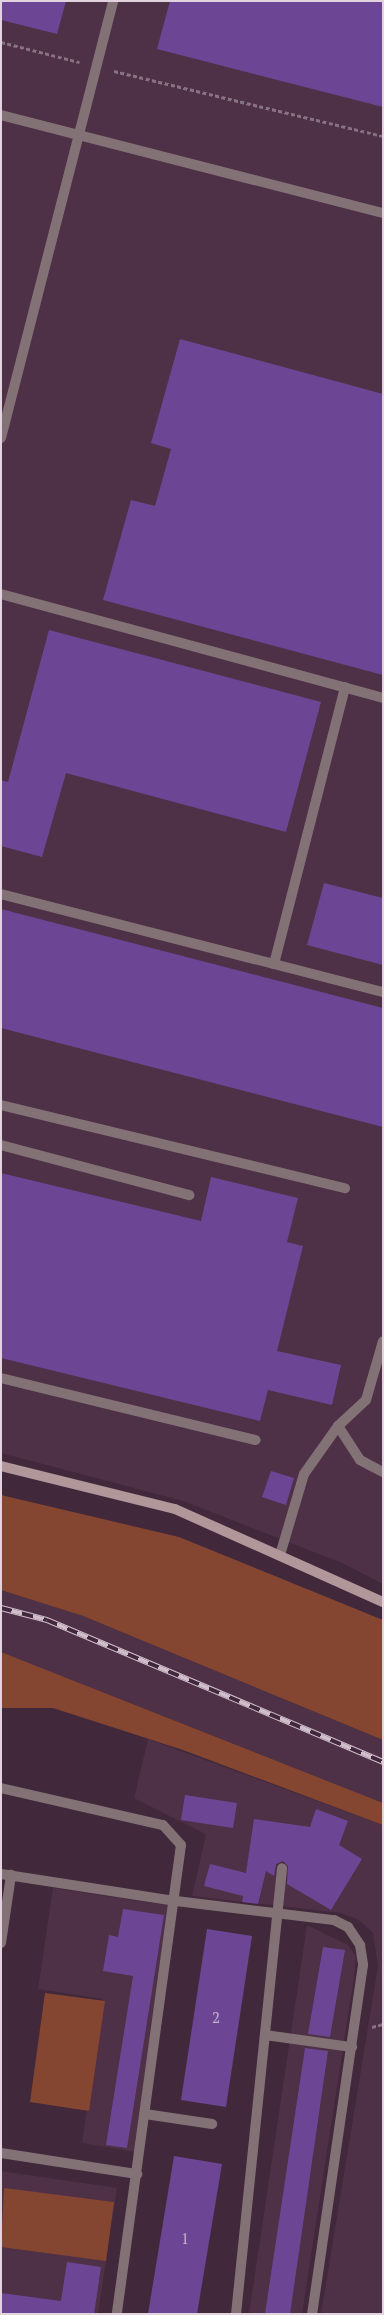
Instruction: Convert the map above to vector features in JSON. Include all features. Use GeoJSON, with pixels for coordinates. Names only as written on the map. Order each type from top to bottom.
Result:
{"type":"FeatureCollection","features":[{"type":"Feature","properties":{"kind":"main road"},"geometry":{"type":"LineString","coordinates":[[1,1466],[175,1509],[383,1602]]}},
{"type":"Feature","properties":{"kind":"street"},"geometry":{"type":"LineString","coordinates":[[1,438],[113,1]]}},
{"type":"Feature","properties":{"kind":"street"},"geometry":{"type":"LineString","coordinates":[[1,114],[383,213]]}},
{"type":"Feature","properties":{"kind":"street"},"geometry":{"type":"LineString","coordinates":[[1,594],[383,698]]}},
{"type":"Feature","properties":{"kind":"street"},"geometry":{"type":"LineString","coordinates":[[274,964],[345,687]]}},
{"type":"Feature","properties":{"kind":"street"},"geometry":{"type":"LineString","coordinates":[[1,894],[383,992]]}},
{"type":"Feature","properties":{"kind":"street"},"geometry":{"type":"LineString","coordinates":[[1,1105],[345,1188]]}},
{"type":"Feature","properties":{"kind":"street"},"geometry":{"type":"LineString","coordinates":[[1,1145],[189,1195]]}},
{"type":"Feature","properties":{"kind":"street"},"geometry":{"type":"LineString","coordinates":[[280,1555],[304,1474],[338,1426],[366,1400],[383,1341]]}},
{"type":"Feature","properties":{"kind":"street"},"geometry":{"type":"LineString","coordinates":[[1,1378],[256,1440]]}},
{"type":"Feature","properties":{"kind":"street"},"geometry":{"type":"LineString","coordinates":[[338,1426],[360,1460],[383,1472]]}},
{"type":"Feature","properties":{"kind":"street"},"geometry":{"type":"LineString","coordinates":[[1,1788],[163,1825],[182,1845],[176,1901],[117,2314]]}},
{"type":"Feature","properties":{"kind":"street"},"geometry":{"type":"LineString","coordinates":[[236,2314],[282,1868]]}},
{"type":"Feature","properties":{"kind":"street"},"geometry":{"type":"LineString","coordinates":[[1,1943],[6,1874],[176,1901],[276,1915],[334,1920],[348,1927],[360,1945],[363,1965],[312,2314]]}},
{"type":"Feature","properties":{"kind":"street"},"geometry":{"type":"LineString","coordinates":[[265,2035],[352,2047]]}},
{"type":"Feature","properties":{"kind":"street"},"geometry":{"type":"LineString","coordinates":[[146,2114],[212,2124]]}},
{"type":"Feature","properties":{"kind":"street"},"geometry":{"type":"LineString","coordinates":[[1,2153],[137,2174]]}},
{"type":"Feature","properties":{"kind":"path"},"geometry":{"type":"LineString","coordinates":[[1,42],[383,136]]}},
{"type":"Feature","properties":{"kind":"shaded area"},"geometry":{"type":"Polygon","coordinates":[[[1,1],[383,1],[383,1584],[342,1563],[183,1501],[1,1453],[1,1]]]}},
{"type":"Feature","properties":{"kind":"shaded area"},"geometry":{"type":"Polygon","coordinates":[[[1,1495],[179,1537],[383,1620],[383,1740],[83,1616],[1,1590],[1,1495]]]}},
{"type":"Feature","properties":{"kind":"shaded area"},"geometry":{"type":"Polygon","coordinates":[[[1,1590],[83,1616],[383,1740],[383,1803],[1,1652],[1,1590]]]}},
{"type":"Feature","properties":{"kind":"shaded area"},"geometry":{"type":"Polygon","coordinates":[[[1,1652],[383,1803],[383,1825],[183,1750],[53,1708],[1,1708],[1,1652]]]}},
{"type":"Feature","properties":{"kind":"shaded area"},"geometry":{"type":"Polygon","coordinates":[[[148,1739],[383,1825],[383,2314],[321,2314],[378,1966],[373,1933],[359,1920],[341,1913],[192,1896],[206,1834],[134,1798],[148,1739]]]}},
{"type":"Feature","properties":{"kind":"shaded area"},"geometry":{"type":"Polygon","coordinates":[[[53,1888],[172,1906],[135,2152],[82,2143],[103,1999],[38,1989],[53,1888]]]}},
{"type":"Feature","properties":{"kind":"shaded area"},"geometry":{"type":"Polygon","coordinates":[[[307,1925],[348,1945],[356,1956],[354,1977],[302,2314],[249,2314],[307,1925]]]}},
{"type":"Feature","properties":{"kind":"shaded area"},"geometry":{"type":"Polygon","coordinates":[[[45,1993],[105,2001],[89,2111],[30,2102],[45,1993]]]}},
{"type":"Feature","properties":{"kind":"shaded area"},"geometry":{"type":"Polygon","coordinates":[[[1,2171],[117,2188],[98,2314],[1,2314],[1,2171]]]}},
{"type":"Feature","properties":{"kind":"shaded area"},"geometry":{"type":"Polygon","coordinates":[[[4,2188],[114,2202],[106,2261],[1,2247],[4,2188]]]}},
{"type":"Feature","properties":{"kind":"building"},"geometry":{"type":"Polygon","coordinates":[[[1,1],[66,1],[57,34],[1,20],[1,1]]]}},
{"type":"Feature","properties":{"kind":"building"},"geometry":{"type":"Polygon","coordinates":[[[170,1],[383,1],[383,107],[157,49],[170,1]]]}},
{"type":"Feature","properties":{"kind":"building"},"geometry":{"type":"Polygon","coordinates":[[[180,339],[383,394],[383,675],[103,600],[131,500],[155,506],[171,449],[151,443],[180,339]]]}},
{"type":"Feature","properties":{"kind":"building"},"geometry":{"type":"Polygon","coordinates":[[[49,630],[321,702],[286,832],[66,773],[42,857],[1,846],[1,780],[8,782],[49,630]]]}},
{"type":"Feature","properties":{"kind":"building"},"geometry":{"type":"Polygon","coordinates":[[[324,883],[383,898],[383,965],[307,945],[324,883]]]}},
{"type":"Feature","properties":{"kind":"building"},"geometry":{"type":"Polygon","coordinates":[[[1,909],[383,1008],[383,1127],[1,1028],[1,909]]]}},
{"type":"Feature","properties":{"kind":"building"},"geometry":{"type":"Polygon","coordinates":[[[1,1173],[201,1221],[211,1177],[298,1198],[287,1242],[303,1246],[277,1351],[341,1365],[332,1405],[268,1390],[260,1421],[1,1358],[1,1173]]]}},
{"type":"Feature","properties":{"kind":"building"},"geometry":{"type":"Polygon","coordinates":[[[271,1471],[294,1478],[286,1505],[262,1497],[271,1471]]]}},
{"type":"Feature","properties":{"kind":"building"},"geometry":{"type":"Polygon","coordinates":[[[185,1795],[237,1803],[233,1828],[181,1820],[185,1795]]]}},
{"type":"Feature","properties":{"kind":"building"},"geometry":{"type":"Polygon","coordinates":[[[316,1809],[348,1821],[339,1845],[362,1859],[331,1910],[287,1884],[288,1866],[283,1861],[276,1864],[274,1876],[266,1871],[258,1904],[242,1902],[243,1896],[204,1886],[210,1864],[246,1873],[254,1819],[310,1827],[316,1809]]]}},
{"type":"Feature","properties":{"kind":"building"},"geometry":{"type":"Polygon","coordinates":[[[123,1909],[164,1915],[127,2148],[106,2145],[133,1976],[103,1971],[109,1935],[118,1937],[123,1909]]]}},
{"type":"Feature","properties":{"kind":"building"},"geometry":{"type":"Polygon","coordinates":[[[207,1929],[252,1936],[226,2107],[181,2100],[207,1929]]]}},
{"type":"Feature","properties":{"kind":"building"},"geometry":{"type":"Polygon","coordinates":[[[323,1947],[345,1950],[330,2037],[308,2034],[323,1947]]]}},
{"type":"Feature","properties":{"kind":"building"},"geometry":{"type":"Polygon","coordinates":[[[305,2048],[328,2051],[290,2314],[265,2314],[305,2048]]]}},
{"type":"Feature","properties":{"kind":"building"},"geometry":{"type":"Polygon","coordinates":[[[174,2156],[222,2164],[197,2314],[148,2314],[174,2156]]]}},
{"type":"Feature","properties":{"kind":"building"},"geometry":{"type":"Polygon","coordinates":[[[67,2262],[101,2267],[94,2314],[1,2314],[1,2293],[61,2301],[67,2262]]]}},
{"type":"Feature","properties":{"kind":"railway"},"geometry":{"type":"LineString","coordinates":[[1,1608],[47,1620],[383,1762]]}}]}
